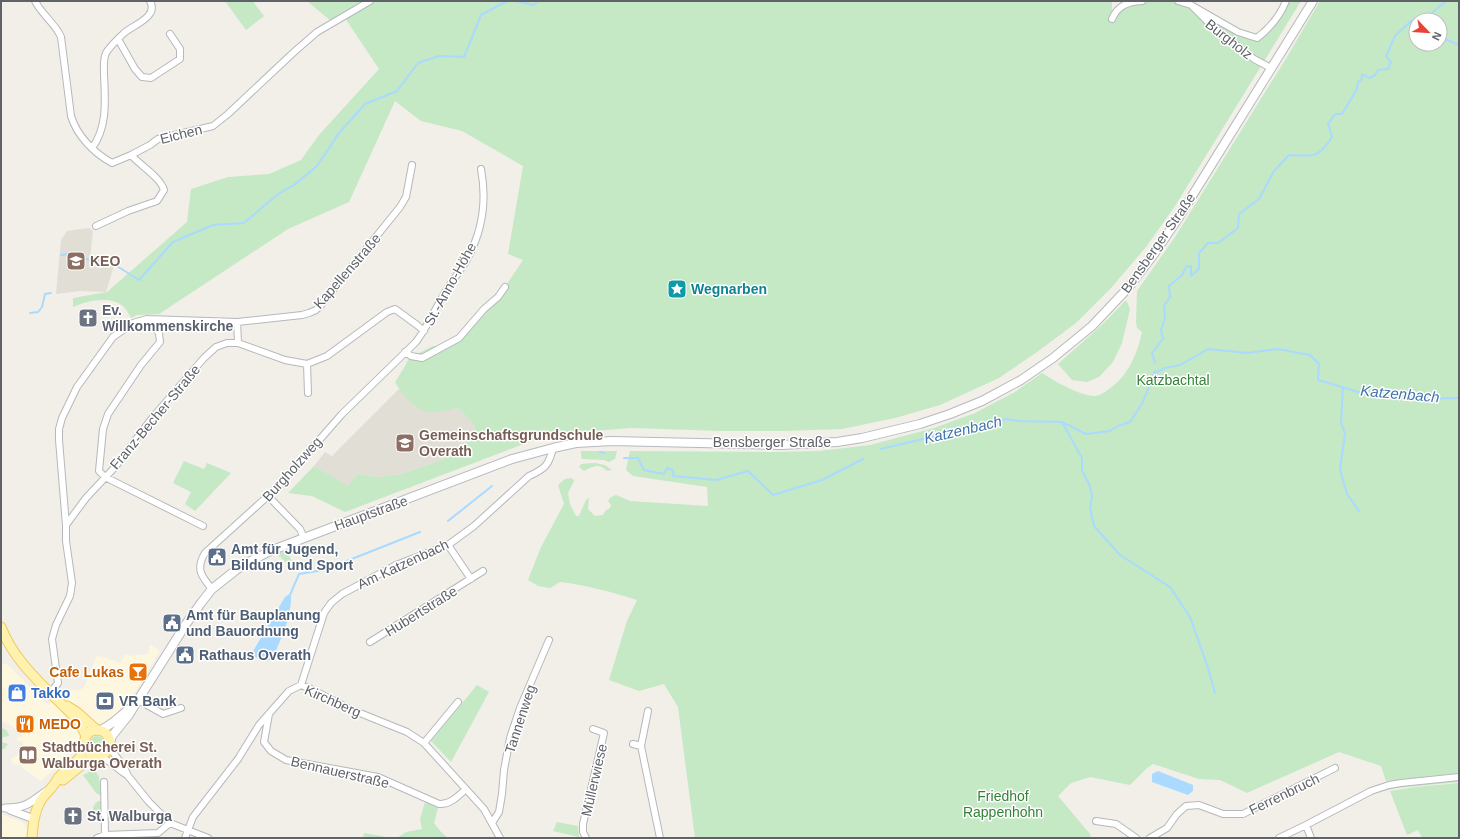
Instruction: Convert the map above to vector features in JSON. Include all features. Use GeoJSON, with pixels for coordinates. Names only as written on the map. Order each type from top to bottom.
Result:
{"type":"FeatureCollection","features":[{"type":"Feature","properties":{"kind":"main road","name":"Bensberger Straße"},"geometry":{"type":"LineString","coordinates":[[629,440],[782,445],[837,442],[862,438],[920,424],[982,402],[1045,365],[1080,337],[1104,314],[1154,254],[1179,217],[1312,1]]}},
{"type":"Feature","properties":{"kind":"main road","name":"Hauptstraße"},"geometry":{"type":"LineString","coordinates":[[110,744],[112,736],[128,716],[191,617],[212,589],[246,564],[265,554],[304,538],[512,459],[553,448],[596,441],[629,440]]}},
{"type":"Feature","properties":{"kind":"main road"},"geometry":{"type":"LineString","coordinates":[[1,627],[15,655],[28,671],[82,726],[88,752],[97,756]]}},
{"type":"Feature","properties":{"kind":"main road"},"geometry":{"type":"LineString","coordinates":[[52,787],[62,781],[84,762],[106,752],[110,744],[105,733],[78,713],[61,703]]}},
{"type":"Feature","properties":{"kind":"main road","name":"Hauptstraße"},"geometry":{"type":"LineString","coordinates":[[99,730],[112,723],[135,703]]}},
{"type":"Feature","properties":{"kind":"main road"},"geometry":{"type":"LineString","coordinates":[[32,838],[34,819],[41,800],[58,777],[79,757],[85,740],[92,730],[99,730]]}},
{"type":"Feature","properties":{"kind":"street","name":"Eichen"},"geometry":{"type":"LineString","coordinates":[[35,1],[59,31],[61,37],[72,120],[78,132],[92,148],[103,158],[112,163],[131,155],[158,139],[213,126],[317,32],[370,1]]}},
{"type":"Feature","properties":{"kind":"street"},"geometry":{"type":"LineString","coordinates":[[92,148],[98,141],[105,110],[105,55],[111,46],[125,33],[147,18],[151,13],[150,1]]}},
{"type":"Feature","properties":{"kind":"street"},"geometry":{"type":"LineString","coordinates":[[1112,19],[1120,7],[1131,2],[1142,1]]}},
{"type":"Feature","properties":{"kind":"street","name":"Burgholz"},"geometry":{"type":"LineString","coordinates":[[1178,1],[1191,5],[1238,32],[1258,38],[1280,14],[1286,1]]}},
{"type":"Feature","properties":{"kind":"street","name":"Burgholz"},"geometry":{"type":"LineString","coordinates":[[1191,5],[1209,23],[1254,59],[1271,68]]}},
{"type":"Feature","properties":{"kind":"street"},"geometry":{"type":"LineString","coordinates":[[118,40],[135,69],[142,77],[151,78],[180,59],[180,49],[170,34]]}},
{"type":"Feature","properties":{"kind":"street"},"geometry":{"type":"LineString","coordinates":[[96,226],[128,211],[157,201],[164,190],[162,183],[131,155]]}},
{"type":"Feature","properties":{"kind":"street","name":"Kapellenstraße"},"geometry":{"type":"LineString","coordinates":[[50,693],[58,683],[52,639],[56,625],[70,596],[72,583],[66,541],[59,429],[62,418],[77,387],[113,337],[133,323],[148,319],[237,322],[302,315],[316,310],[331,294],[400,207],[406,197],[412,165]]}},
{"type":"Feature","properties":{"kind":"street","name":"St.-Anno-Höhe"},"geometry":{"type":"LineString","coordinates":[[307,364],[327,356],[387,312],[395,309],[417,324],[424,331],[447,290],[466,262],[479,231],[482,217],[483,197],[481,169]]}},
{"type":"Feature","properties":{"kind":"street"},"geometry":{"type":"LineString","coordinates":[[405,352],[418,358],[422,358],[459,338],[484,309],[498,298],[505,287]]}},
{"type":"Feature","properties":{"kind":"street"},"geometry":{"type":"LineString","coordinates":[[66,525],[86,498],[105,477],[99,471],[103,428],[108,414],[141,365],[160,342],[159,333],[148,319]]}},
{"type":"Feature","properties":{"kind":"street"},"geometry":{"type":"LineString","coordinates":[[237,322],[238,344],[286,360],[307,364],[308,393]]}},
{"type":"Feature","properties":{"kind":"street","name":"Burgholzweg"},"geometry":{"type":"LineString","coordinates":[[212,589],[201,576],[200,569],[202,558],[211,547],[268,496],[296,468],[342,414],[405,352],[424,331]]}},
{"type":"Feature","properties":{"kind":"street","name":"Franz-Becher-Straße"},"geometry":{"type":"LineString","coordinates":[[203,526],[105,477],[115,467],[153,418],[204,358],[216,347],[227,344],[238,344]]}},
{"type":"Feature","properties":{"kind":"street","name":"Am Katzenbach"},"geometry":{"type":"LineString","coordinates":[[301,686],[324,613],[332,603],[342,594],[396,565],[448,545],[474,526],[529,476],[546,466],[550,460],[553,448]]}},
{"type":"Feature","properties":{"kind":"street"},"geometry":{"type":"LineString","coordinates":[[268,496],[300,529],[304,538]]}},
{"type":"Feature","properties":{"kind":"street","name":"Hubertstraße"},"geometry":{"type":"LineString","coordinates":[[448,545],[471,579]]}},
{"type":"Feature","properties":{"kind":"street","name":"Hubertstraße"},"geometry":{"type":"LineString","coordinates":[[370,642],[483,571]]}},
{"type":"Feature","properties":{"kind":"street","name":"Tannenweg"},"geometry":{"type":"LineString","coordinates":[[492,823],[499,812],[504,770],[510,738],[520,708],[549,640]]}},
{"type":"Feature","properties":{"kind":"street","name":"Kirchberg"},"geometry":{"type":"LineString","coordinates":[[185,838],[193,817],[238,759],[259,726],[289,691],[301,686],[311,689],[350,709],[407,732],[424,743],[484,809],[500,838]]}},
{"type":"Feature","properties":{"kind":"street"},"geometry":{"type":"LineString","coordinates":[[424,743],[458,702]]}},
{"type":"Feature","properties":{"kind":"street"},"geometry":{"type":"LineString","coordinates":[[135,703],[163,714],[181,708]]}},
{"type":"Feature","properties":{"kind":"street"},"geometry":{"type":"LineString","coordinates":[[648,710],[641,746],[660,838]]}},
{"type":"Feature","properties":{"kind":"street","name":"Bennauerstraße"},"geometry":{"type":"LineString","coordinates":[[269,714],[264,742],[271,751],[286,760],[378,777],[439,804],[451,802],[466,790]]}},
{"type":"Feature","properties":{"kind":"street","name":"Müllerwiese"},"geometry":{"type":"LineString","coordinates":[[586,838],[583,832],[583,824],[604,733],[593,729]]}},
{"type":"Feature","properties":{"kind":"street"},"geometry":{"type":"LineString","coordinates":[[110,744],[112,752],[124,767],[128,776],[149,802],[170,823],[208,838]]}},
{"type":"Feature","properties":{"kind":"street"},"geometry":{"type":"LineString","coordinates":[[633,744],[641,746]]}},
{"type":"Feature","properties":{"kind":"street"},"geometry":{"type":"LineString","coordinates":[[97,756],[108,760],[128,776]]}},
{"type":"Feature","properties":{"kind":"street","name":"Ferrenbruch"},"geometry":{"type":"LineString","coordinates":[[1150,838],[1167,828],[1177,814],[1186,806],[1199,804],[1223,814],[1244,814],[1335,768]]}},
{"type":"Feature","properties":{"kind":"street"},"geometry":{"type":"LineString","coordinates":[[1280,838],[1371,791],[1388,785],[1459,777]]}},
{"type":"Feature","properties":{"kind":"street"},"geometry":{"type":"LineString","coordinates":[[104,782],[105,835]]}},
{"type":"Feature","properties":{"kind":"street"},"geometry":{"type":"LineString","coordinates":[[3,807],[19,808],[27,805],[52,787]]}},
{"type":"Feature","properties":{"kind":"street"},"geometry":{"type":"LineString","coordinates":[[3,807],[34,819]]}},
{"type":"Feature","properties":{"kind":"street"},"geometry":{"type":"LineString","coordinates":[[1096,821],[1116,824],[1136,838]]}},
{"type":"Feature","properties":{"kind":"street"},"geometry":{"type":"LineString","coordinates":[[97,838],[105,835],[158,836],[170,823]]}},
{"type":"Feature","properties":{"kind":"street"},"geometry":{"type":"LineString","coordinates":[[1306,825],[1311,838]]}},
{"type":"Feature","properties":{"kind":"shaded area","name":"KEO"},"geometry":{"type":"Polygon","coordinates":[[[89,228],[93,231],[90,260],[94,262],[102,261],[105,263],[109,261],[114,266],[106,292],[80,291],[56,294],[61,240],[67,231],[89,228]]]}},
{"type":"Feature","properties":{"kind":"shaded area","name":"Gemeinschaftsgrundschule Overath"},"geometry":{"type":"Polygon","coordinates":[[[399,389],[415,406],[427,412],[458,408],[473,423],[477,434],[444,459],[402,474],[379,477],[358,474],[348,487],[314,466],[325,452],[332,456],[399,389]]]}},
{"type":"Feature","properties":{"kind":"shaded area"},"geometry":{"type":"Polygon","coordinates":[[[149,644],[160,651],[125,709],[112,720],[102,725],[94,724],[90,721],[80,729],[82,734],[81,737],[71,754],[42,780],[39,780],[19,765],[13,764],[11,759],[17,755],[23,745],[23,741],[17,741],[17,737],[23,736],[20,727],[15,729],[9,724],[1,721],[1,664],[7,664],[48,705],[61,689],[80,690],[85,686],[97,655],[121,663],[125,654],[129,656],[149,654],[149,644]]]}},
{"type":"Feature","properties":{"kind":"shaded area"},"geometry":{"type":"Polygon","coordinates":[[[1,814],[22,822],[27,829],[26,838],[1,838],[1,814]]]}},
{"type":"Feature","properties":{"kind":"green space"},"geometry":{"type":"Polygon","coordinates":[[[225,1],[256,1],[254,3],[264,16],[246,30],[225,1]]]}},
{"type":"Feature","properties":{"kind":"green space"},"geometry":{"type":"Polygon","coordinates":[[[307,1],[1112,1],[1112,17],[1115,12],[1142,1],[1178,1],[1250,36],[1263,34],[1286,1],[1301,1],[1175,206],[1146,247],[1111,288],[1076,323],[999,378],[940,405],[895,418],[842,429],[721,431],[632,428],[550,434],[345,512],[312,496],[288,493],[314,466],[348,486],[358,474],[379,477],[402,474],[444,459],[477,434],[473,423],[458,408],[427,412],[417,408],[408,400],[395,382],[409,358],[433,346],[443,347],[459,338],[505,287],[523,260],[508,254],[523,166],[462,131],[421,121],[395,101],[349,202],[288,229],[159,314],[137,315],[131,318],[125,308],[119,303],[106,300],[92,301],[73,307],[73,298],[107,292],[187,222],[191,189],[228,177],[269,174],[301,160],[319,135],[379,69],[343,15],[331,21],[307,1]]]}},
{"type":"Feature","properties":{"kind":"green space"},"geometry":{"type":"Polygon","coordinates":[[[1320,1],[1459,1],[1459,773],[1386,781],[1381,766],[1339,752],[1247,793],[1220,780],[1199,779],[1153,764],[1130,785],[1090,777],[1071,783],[1058,796],[1090,834],[1091,838],[695,838],[678,707],[664,684],[639,691],[609,680],[627,621],[637,600],[579,585],[560,582],[550,588],[538,586],[528,580],[541,547],[564,504],[558,485],[565,479],[572,478],[574,481],[568,493],[570,504],[576,516],[579,516],[586,500],[589,498],[588,509],[595,516],[603,515],[605,511],[610,508],[611,505],[608,501],[611,497],[616,495],[630,501],[708,506],[707,487],[633,476],[626,470],[630,451],[819,451],[870,445],[934,428],[975,413],[1015,392],[1042,373],[1083,394],[1090,396],[1100,395],[1122,377],[1135,356],[1142,332],[1137,328],[1136,322],[1137,291],[1175,237],[1320,1]]]}},
{"type":"Feature","properties":{"kind":"green space"},"geometry":{"type":"Polygon","coordinates":[[[1126,300],[1130,309],[1122,343],[1113,362],[1099,377],[1087,382],[1072,380],[1058,364],[1104,323],[1126,300]]]}},
{"type":"Feature","properties":{"kind":"green space"},"geometry":{"type":"Polygon","coordinates":[[[581,451],[617,451],[615,459],[609,462],[604,460],[582,459],[581,451]]]}},
{"type":"Feature","properties":{"kind":"green space"},"geometry":{"type":"Polygon","coordinates":[[[184,461],[204,469],[207,463],[231,473],[195,511],[185,504],[191,492],[173,483],[184,461]]]}},
{"type":"Feature","properties":{"kind":"green space"},"geometry":{"type":"Polygon","coordinates":[[[595,463],[605,465],[612,470],[607,471],[604,468],[596,466],[584,471],[579,467],[581,464],[595,463]]]}},
{"type":"Feature","properties":{"kind":"green space"},"geometry":{"type":"Polygon","coordinates":[[[292,548],[287,551],[293,564],[291,566],[281,558],[281,556],[280,557],[275,554],[292,548]]]}},
{"type":"Feature","properties":{"kind":"green space"},"geometry":{"type":"Polygon","coordinates":[[[477,685],[489,692],[451,762],[431,741],[477,685]]]}},
{"type":"Feature","properties":{"kind":"green space"},"geometry":{"type":"Polygon","coordinates":[[[1,728],[6,730],[9,736],[3,737],[2,742],[8,744],[4,749],[1,749],[1,728]]]}},
{"type":"Feature","properties":{"kind":"green space"},"geometry":{"type":"Polygon","coordinates":[[[97,736],[102,738],[104,743],[102,748],[97,750],[92,748],[90,743],[92,738],[97,736]]]}},
{"type":"Feature","properties":{"kind":"green space"},"geometry":{"type":"Polygon","coordinates":[[[95,770],[99,777],[101,796],[96,793],[83,775],[95,770]]]}},
{"type":"Feature","properties":{"kind":"green space"},"geometry":{"type":"Polygon","coordinates":[[[1459,780],[1459,782],[1396,788],[1376,793],[1397,786],[1459,780]]]}},
{"type":"Feature","properties":{"kind":"green space"},"geometry":{"type":"Polygon","coordinates":[[[1459,783],[1459,838],[1422,838],[1418,830],[1407,835],[1390,791],[1459,783]]]}},
{"type":"Feature","properties":{"kind":"green space"},"geometry":{"type":"Polygon","coordinates":[[[102,801],[102,815],[92,813],[95,804],[102,801]]]}},
{"type":"Feature","properties":{"kind":"green space"},"geometry":{"type":"Polygon","coordinates":[[[425,802],[438,808],[434,823],[448,838],[397,838],[406,832],[422,829],[420,819],[425,802]]]}},
{"type":"Feature","properties":{"kind":"green space"},"geometry":{"type":"Polygon","coordinates":[[[557,822],[578,826],[579,837],[553,831],[557,822]]]}},
{"type":"Feature","properties":{"kind":"green space"},"geometry":{"type":"Polygon","coordinates":[[[364,833],[392,838],[363,838],[364,833]]]}},
{"type":"Feature","properties":{"kind":"water"},"geometry":{"type":"Polygon","coordinates":[[[291,593],[288,619],[272,660],[262,660],[253,656],[254,654],[252,653],[285,597],[291,593]]]}},
{"type":"Feature","properties":{"kind":"water"},"geometry":{"type":"Polygon","coordinates":[[[1158,771],[1193,785],[1193,791],[1188,795],[1152,782],[1152,774],[1158,771]]]}},
{"type":"Feature","properties":{"kind":"waterway"},"geometry":{"type":"LineString","coordinates":[[61,255],[66,254],[97,261],[109,261],[139,280],[173,242],[213,225],[244,223],[278,194],[294,185],[317,166],[339,133],[365,104],[397,91],[418,63],[439,56],[464,57],[481,15],[507,1]]}},
{"type":"Feature","properties":{"kind":"waterway"},"geometry":{"type":"LineString","coordinates":[[516,1],[534,5],[538,1]]}},
{"type":"Feature","properties":{"kind":"waterway","name":"Katzenbach"},"geometry":{"type":"LineString","coordinates":[[1433,12],[1447,1]]}},
{"type":"Feature","properties":{"kind":"waterway","name":"Katzenbach"},"geometry":{"type":"LineString","coordinates":[[1155,363],[1152,353],[1163,339],[1161,330],[1165,319],[1164,306],[1170,297],[1169,286],[1182,275],[1186,267],[1191,266],[1191,276],[1199,269],[1199,253],[1208,243],[1218,243],[1238,228],[1239,214],[1259,199],[1274,171],[1289,155],[1309,156],[1319,153],[1323,149],[1332,137],[1328,124],[1335,114],[1342,114],[1357,89],[1358,82],[1362,79],[1362,74],[1369,78],[1374,76],[1378,70],[1388,69],[1391,62],[1386,56],[1395,36],[1408,24]]}},
{"type":"Feature","properties":{"kind":"waterway"},"geometry":{"type":"LineString","coordinates":[[1448,40],[1459,45]]}},
{"type":"Feature","properties":{"kind":"waterway"},"geometry":{"type":"LineString","coordinates":[[30,313],[38,312],[42,307],[45,294],[51,293]]}},
{"type":"Feature","properties":{"kind":"waterway","name":"Katzenbach"},"geometry":{"type":"LineString","coordinates":[[1155,373],[1165,368],[1180,365],[1208,349],[1247,353],[1278,349],[1310,355],[1319,364],[1318,380],[1360,392],[1400,399],[1459,398]]}},
{"type":"Feature","properties":{"kind":"waterway","name":"Katzenbach"},"geometry":{"type":"LineString","coordinates":[[881,449],[1006,419],[1019,421],[1062,422],[1086,434],[1110,431],[1118,426],[1130,422],[1143,402],[1155,371]]}},
{"type":"Feature","properties":{"kind":"waterway"},"geometry":{"type":"LineString","coordinates":[[1343,387],[1341,423],[1345,433],[1340,470],[1347,494],[1359,511]]}},
{"type":"Feature","properties":{"kind":"waterway"},"geometry":{"type":"LineString","coordinates":[[1062,422],[1082,458],[1082,471],[1090,486],[1092,496],[1090,509],[1094,526],[1120,555],[1170,587],[1190,617],[1215,693]]}},
{"type":"Feature","properties":{"kind":"waterway","name":"Katzenbach"},"geometry":{"type":"LineString","coordinates":[[600,452],[604,453]]}},
{"type":"Feature","properties":{"kind":"waterway","name":"Katzenbach"},"geometry":{"type":"LineString","coordinates":[[624,458],[638,458],[644,470],[664,474],[667,468],[673,470],[673,476],[716,480],[748,471],[773,495],[822,480],[863,459]]}},
{"type":"Feature","properties":{"kind":"waterway","name":"Katzenbach"},"geometry":{"type":"LineString","coordinates":[[448,521],[492,486]]}},
{"type":"Feature","properties":{"kind":"waterway","name":"Katzenbach"},"geometry":{"type":"LineString","coordinates":[[290,595],[299,574],[324,570],[420,532]]}},
{"type":"Feature","properties":{"kind":"place","name":"KEO"},"geometry":{"type":"Point","coordinates":[76,261]}},
{"type":"Feature","properties":{"kind":"place","name":"Wegnarben"},"geometry":{"type":"Point","coordinates":[677,289]}},
{"type":"Feature","properties":{"kind":"place","name":"Ev. Willkommenskirche"},"geometry":{"type":"Point","coordinates":[88,318]}},
{"type":"Feature","properties":{"kind":"place","name":"Gemeinschaftsgrundschule Overath"},"geometry":{"type":"Point","coordinates":[405,443]}},
{"type":"Feature","properties":{"kind":"place","name":"Amt für Jugend, Bildung und Sport"},"geometry":{"type":"Point","coordinates":[217,557]}},
{"type":"Feature","properties":{"kind":"place","name":"Amt für Bauplanung und Bauordnung"},"geometry":{"type":"Point","coordinates":[172,623]}},
{"type":"Feature","properties":{"kind":"place","name":"Rathaus Overath"},"geometry":{"type":"Point","coordinates":[185,655]}},
{"type":"Feature","properties":{"kind":"place","name":"Cafe Lukas"},"geometry":{"type":"Point","coordinates":[138,672]}},
{"type":"Feature","properties":{"kind":"place","name":"Takko"},"geometry":{"type":"Point","coordinates":[17,693]}},
{"type":"Feature","properties":{"kind":"place","name":"VR Bank"},"geometry":{"type":"Point","coordinates":[105,701]}},
{"type":"Feature","properties":{"kind":"place","name":"MEDO"},"geometry":{"type":"Point","coordinates":[25,724]}},
{"type":"Feature","properties":{"kind":"place","name":"Stadtbücherei St. Walburga Overath"},"geometry":{"type":"Point","coordinates":[28,755]}},
{"type":"Feature","properties":{"kind":"place","name":"St. Walburga"},"geometry":{"type":"Point","coordinates":[73,816]}},
{"type":"Feature","properties":{"kind":"park label","name":"Katzbachtal"},"geometry":{"type":"Point","coordinates":[1173,380]}},
{"type":"Feature","properties":{"kind":"park label","name":"Friedhof Rappenhohn"},"geometry":{"type":"Point","coordinates":[1003,804]}}]}
